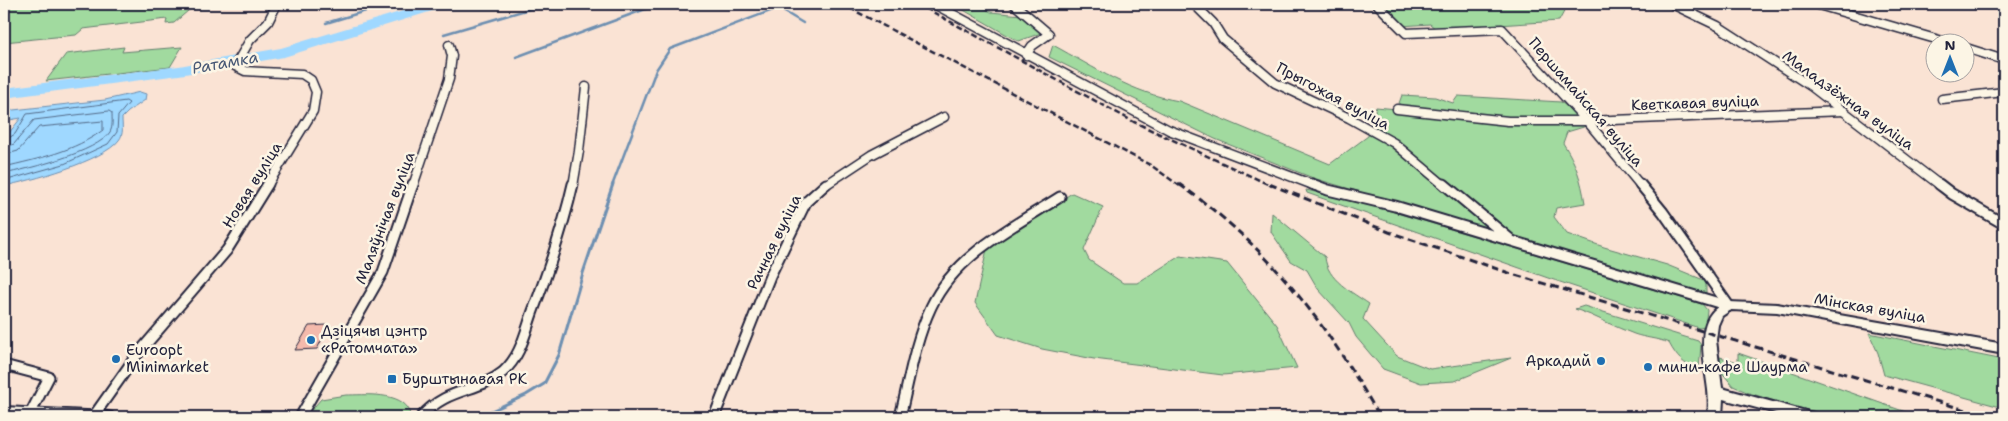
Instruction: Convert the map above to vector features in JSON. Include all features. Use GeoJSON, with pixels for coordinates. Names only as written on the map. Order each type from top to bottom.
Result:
{"type":"FeatureCollection","features":[{"type":"Feature","properties":{"kind":"street","name":"Новая вуліца"},"geometry":{"type":"LineString","coordinates":[[93,417],[136,356],[227,250],[313,112],[318,96],[313,82],[305,76],[280,71],[242,70],[235,66],[241,53],[253,36],[268,22],[278,4]]}},
{"type":"Feature","properties":{"kind":"street"},"geometry":{"type":"LineString","coordinates":[[934,4],[1169,130],[1232,156],[1302,182],[1395,206],[1729,306]]}},
{"type":"Feature","properties":{"kind":"street"},"geometry":{"type":"LineString","coordinates":[[1014,4],[1049,34],[1032,46],[1026,55]]}},
{"type":"Feature","properties":{"kind":"street","name":"Прыгожая вуліца"},"geometry":{"type":"LineString","coordinates":[[1196,4],[1224,39],[1275,83],[1349,118],[1394,143],[1514,242]]}},
{"type":"Feature","properties":{"kind":"street","name":"Першамайская вуліца"},"geometry":{"type":"LineString","coordinates":[[1378,4],[1406,33],[1502,29],[1587,121],[1663,212],[1729,306]]}},
{"type":"Feature","properties":{"kind":"street","name":"Маладзёжная вуліца"},"geometry":{"type":"LineString","coordinates":[[1672,4],[1718,26],[1812,87],[1952,194],[2004,224]]}},
{"type":"Feature","properties":{"kind":"street"},"geometry":{"type":"LineString","coordinates":[[1815,4],[1926,36]]}},
{"type":"Feature","properties":{"kind":"street","name":"Маляўнічая вуліца"},"geometry":{"type":"LineString","coordinates":[[300,417],[313,398],[382,272],[449,78],[452,56],[449,45]]}},
{"type":"Feature","properties":{"kind":"street"},"geometry":{"type":"LineString","coordinates":[[1976,51],[2004,60]]}},
{"type":"Feature","properties":{"kind":"street"},"geometry":{"type":"LineString","coordinates":[[421,417],[435,401],[493,378],[504,370],[516,356],[550,268],[572,188],[586,87]]}},
{"type":"Feature","properties":{"kind":"street"},"geometry":{"type":"LineString","coordinates":[[1942,99],[2004,92]]}},
{"type":"Feature","properties":{"kind":"street","name":"Кветкавая вуліца"},"geometry":{"type":"LineString","coordinates":[[1397,109],[1508,121],[1587,121],[1844,112]]}},
{"type":"Feature","properties":{"kind":"street","name":"Рачная вуліца"},"geometry":{"type":"LineString","coordinates":[[714,417],[770,276],[806,202],[815,192],[855,165],[944,117]]}},
{"type":"Feature","properties":{"kind":"street"},"geometry":{"type":"LineString","coordinates":[[900,417],[924,323],[930,307],[939,292],[971,255],[982,246],[1060,198]]}},
{"type":"Feature","properties":{"kind":"street"},"geometry":{"type":"LineString","coordinates":[[1715,417],[1717,392],[1710,363],[1710,335],[1716,316],[1722,309],[1729,306]]}},
{"type":"Feature","properties":{"kind":"street","name":"Мінская вуліца"},"geometry":{"type":"LineString","coordinates":[[1729,306],[1778,308],[2004,349]]}},
{"type":"Feature","properties":{"kind":"street"},"geometry":{"type":"LineString","coordinates":[[4,365],[49,377],[30,414]]}},
{"type":"Feature","properties":{"kind":"street"},"geometry":{"type":"LineString","coordinates":[[1717,392],[1809,417]]}},
{"type":"Feature","properties":{"kind":"street"},"geometry":{"type":"LineString","coordinates":[[4,412],[107,417]]}},
{"type":"Feature","properties":{"kind":"green space"},"geometry":{"type":"Polygon","coordinates":[[[4,4],[196,4],[174,23],[166,24],[167,19],[83,29],[76,35],[4,42],[4,4]]]}},
{"type":"Feature","properties":{"kind":"green space"},"geometry":{"type":"Polygon","coordinates":[[[953,4],[976,4],[991,12],[1021,15],[1041,33],[1019,41],[953,4]]]}},
{"type":"Feature","properties":{"kind":"green space"},"geometry":{"type":"Polygon","coordinates":[[[1375,4],[1561,4],[1567,6],[1559,21],[1436,29],[1430,24],[1402,26],[1375,4]]]}},
{"type":"Feature","properties":{"kind":"green space"},"geometry":{"type":"Polygon","coordinates":[[[1053,45],[1130,86],[1179,101],[1330,164],[1368,136],[1376,107],[1397,109],[1402,95],[1435,97],[1453,103],[1458,96],[1561,102],[1587,126],[1567,132],[1563,143],[1577,172],[1585,203],[1556,208],[1554,217],[1567,234],[1667,265],[1706,281],[1706,295],[1313,178],[1215,139],[1049,57],[1053,45]]]}},
{"type":"Feature","properties":{"kind":"green space"},"geometry":{"type":"Polygon","coordinates":[[[124,47],[122,52],[182,47],[170,67],[46,81],[66,54],[124,47]]]}},
{"type":"Feature","properties":{"kind":"green space"},"geometry":{"type":"Polygon","coordinates":[[[1306,190],[1360,202],[1702,304],[1707,310],[1705,327],[1699,328],[1548,278],[1307,193],[1306,190]]]}},
{"type":"Feature","properties":{"kind":"green space"},"geometry":{"type":"Polygon","coordinates":[[[1072,193],[1103,207],[1084,250],[1089,260],[1123,283],[1137,283],[1180,256],[1227,263],[1277,325],[1297,368],[1223,375],[1094,359],[1042,349],[998,335],[975,303],[987,249],[1072,193]]]}},
{"type":"Feature","properties":{"kind":"green space"},"geometry":{"type":"Polygon","coordinates":[[[1272,213],[1325,257],[1330,272],[1341,285],[1369,304],[1363,319],[1397,356],[1430,369],[1511,358],[1455,381],[1421,383],[1383,369],[1356,337],[1349,323],[1318,289],[1307,270],[1291,261],[1271,232],[1272,213]]]}},
{"type":"Feature","properties":{"kind":"green space"},"geometry":{"type":"Polygon","coordinates":[[[1584,306],[1698,341],[1701,345],[1699,370],[1681,360],[1669,343],[1634,334],[1575,309],[1584,306]]]}},
{"type":"Feature","properties":{"kind":"green space"},"geometry":{"type":"Polygon","coordinates":[[[1869,333],[2004,360],[2004,408],[1884,375],[1878,353],[1869,333]]]}},
{"type":"Feature","properties":{"kind":"green space"},"geometry":{"type":"Polygon","coordinates":[[[1738,353],[1920,417],[1834,417],[1749,393],[1733,386],[1720,370],[1720,357],[1738,362],[1738,353]]]}},
{"type":"Feature","properties":{"kind":"green space"},"geometry":{"type":"Polygon","coordinates":[[[346,395],[391,397],[406,405],[410,412],[405,417],[315,417],[309,413],[321,399],[346,395]]]}},
{"type":"Feature","properties":{"kind":"water"},"geometry":{"type":"Polygon","coordinates":[[[140,92],[146,94],[145,100],[122,118],[122,135],[111,148],[65,169],[4,186],[4,139],[21,118],[4,121],[4,111],[105,100],[140,92]]]}},
{"type":"Feature","properties":{"kind":"building","name":"Дзіцячы цэнтр «Ратомчата»"},"geometry":{"type":"Polygon","coordinates":[[[327,325],[324,330],[327,330],[317,349],[295,350],[309,326],[327,325]]]}},
{"type":"Feature","properties":{"kind":"waterway"},"geometry":{"type":"LineString","coordinates":[[326,23],[389,4]]}},
{"type":"Feature","properties":{"kind":"waterway","name":"Ратамка"},"geometry":{"type":"LineString","coordinates":[[4,93],[179,70],[284,52],[440,4]]}},
{"type":"Feature","properties":{"kind":"waterway"},"geometry":{"type":"LineString","coordinates":[[444,34],[546,4]]}},
{"type":"Feature","properties":{"kind":"waterway"},"geometry":{"type":"LineString","coordinates":[[516,57],[659,4]]}},
{"type":"Feature","properties":{"kind":"waterway"},"geometry":{"type":"LineString","coordinates":[[771,4],[778,8]]}},
{"type":"Feature","properties":{"kind":"waterway"},"geometry":{"type":"LineString","coordinates":[[612,186],[656,70],[670,49],[778,8]]}},
{"type":"Feature","properties":{"kind":"waterway"},"geometry":{"type":"LineString","coordinates":[[778,8],[803,23]]}},
{"type":"Feature","properties":{"kind":"waterway"},"geometry":{"type":"LineString","coordinates":[[478,417],[526,395],[544,384],[559,355],[583,273],[613,184]]}},
{"type":"Feature","properties":{"kind":"railway"},"geometry":{"type":"LineString","coordinates":[[842,4],[1152,166],[1180,186]]}},
{"type":"Feature","properties":{"kind":"railway"},"geometry":{"type":"LineString","coordinates":[[918,4],[1134,122],[1272,186]]}},
{"type":"Feature","properties":{"kind":"railway"},"geometry":{"type":"LineString","coordinates":[[1179,184],[1212,208],[1241,234],[1293,289],[1338,350],[1380,417]]}},
{"type":"Feature","properties":{"kind":"railway"},"geometry":{"type":"LineString","coordinates":[[1269,184],[1389,232],[1512,274],[1989,417]]}},
{"type":"Feature","properties":{"kind":"place","name":"Дзіцячы цэнтр «Ратомчата»"},"geometry":{"type":"Point","coordinates":[311,340]}},
{"type":"Feature","properties":{"kind":"place","name":"Euroopt Minimarket"},"geometry":{"type":"Point","coordinates":[116,359]}},
{"type":"Feature","properties":{"kind":"place","name":"Аркадий"},"geometry":{"type":"Point","coordinates":[1601,361]}},
{"type":"Feature","properties":{"kind":"place","name":"мини-кафе Шаурма"},"geometry":{"type":"Point","coordinates":[1648,367]}},
{"type":"Feature","properties":{"kind":"place","name":"Бурштынавая РК"},"geometry":{"type":"Point","coordinates":[392,379]}}]}
